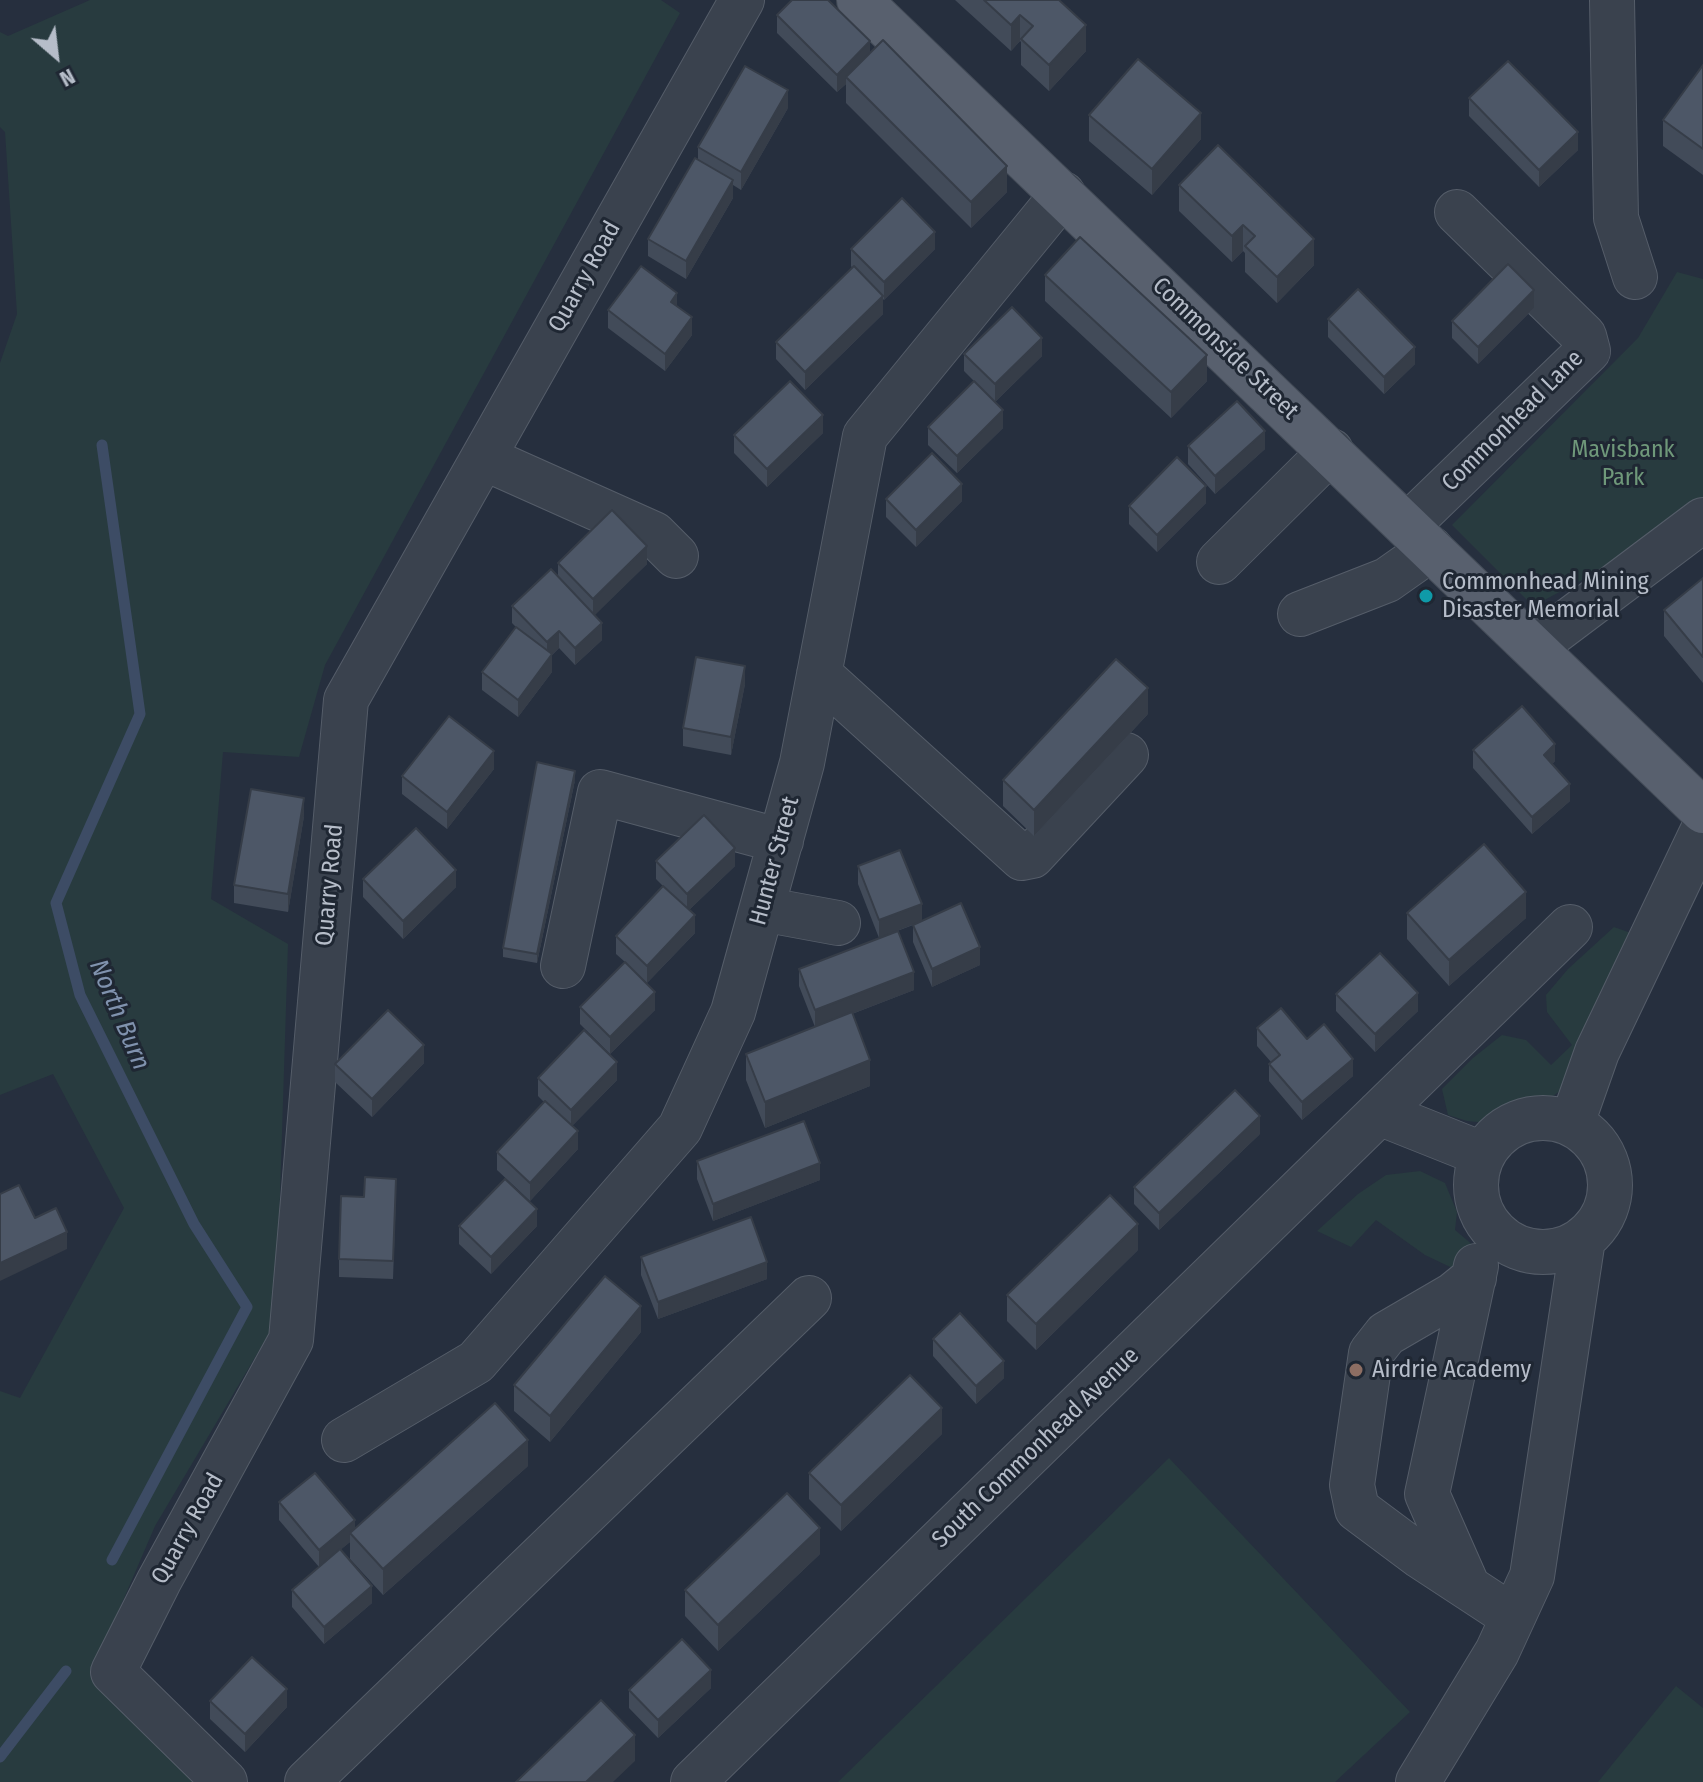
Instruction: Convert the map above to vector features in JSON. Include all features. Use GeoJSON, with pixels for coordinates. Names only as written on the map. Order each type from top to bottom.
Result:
{"type":"FeatureCollection","features":[{"type":"Feature","properties":{"kind":"main road","name":"Commonside Street"},"geometry":{"type":"LineString","coordinates":[[859,0],[1703,811]]}},
{"type":"Feature","properties":{"kind":"street","name":"Quarry Road"},"geometry":{"type":"LineString","coordinates":[[225,1782],[113,1672],[159,1581],[291,1340],[346,700],[742,0]]}},
{"type":"Feature","properties":{"kind":"street"},"geometry":{"type":"LineString","coordinates":[[1612,0],[1616,218],[1635,277]]}},
{"type":"Feature","properties":{"kind":"street","name":"Hunter Street"},"geometry":{"type":"LineString","coordinates":[[344,1440],[476,1362],[680,1128],[733,1012],[802,763],[865,436],[1063,194]]}},
{"type":"Feature","properties":{"kind":"street","name":"Commonhead Lane"},"geometry":{"type":"LineString","coordinates":[[1419,538],[1588,351],[1584,336],[1457,212]]}},
{"type":"Feature","properties":{"kind":"street"},"geometry":{"type":"LineString","coordinates":[[1219,562],[1331,451]]}},
{"type":"Feature","properties":{"kind":"street"},"geometry":{"type":"LineString","coordinates":[[484,458],[654,534],[676,556]]}},
{"type":"Feature","properties":{"kind":"street"},"geometry":{"type":"LineString","coordinates":[[1534,647],[1703,520]]}},
{"type":"Feature","properties":{"kind":"street"},"geometry":{"type":"LineString","coordinates":[[1300,614],[1387,580],[1419,538]]}},
{"type":"Feature","properties":{"kind":"street"},"geometry":{"type":"LineString","coordinates":[[819,674],[1022,858],[1032,856],[1126,755]]}},
{"type":"Feature","properties":{"kind":"street"},"geometry":{"type":"LineString","coordinates":[[563,966],[600,792],[781,841]]}},
{"type":"Feature","properties":{"kind":"street"},"geometry":{"type":"LineString","coordinates":[[1572,1123],[1597,1052],[1703,830]]}},
{"type":"Feature","properties":{"kind":"street"},"geometry":{"type":"LineString","coordinates":[[762,909],[838,923]]}},
{"type":"Feature","properties":{"kind":"street","name":"South Commonhead Avenue"},"geometry":{"type":"LineString","coordinates":[[693,1782],[1570,927]]}},
{"type":"Feature","properties":{"kind":"street"},"geometry":{"type":"LineString","coordinates":[[1379,1113],[1482,1154]]}},
{"type":"Feature","properties":{"kind":"street"},"geometry":{"type":"LineString","coordinates":[[1531,1118],[1552,1118],[1572,1123],[1591,1136],[1604,1156],[1611,1178],[1609,1201],[1600,1223],[1583,1239],[1563,1250],[1541,1253],[1519,1249],[1500,1238],[1485,1221],[1477,1199],[1476,1176],[1482,1154],[1494,1138],[1511,1125],[1531,1118]]}},
{"type":"Feature","properties":{"kind":"street"},"geometry":{"type":"LineString","coordinates":[[1468,1587],[1427,1494],[1485,1221]]}},
{"type":"Feature","properties":{"kind":"street"},"geometry":{"type":"LineString","coordinates":[[1418,1782],[1497,1652],[1532,1576],[1583,1239]]}},
{"type":"Feature","properties":{"kind":"street"},"geometry":{"type":"LineString","coordinates":[[1474,1278],[1453,1295],[1386,1334],[1371,1353],[1352,1485],[1357,1509],[1513,1617]]}},
{"type":"Feature","properties":{"kind":"street"},"geometry":{"type":"LineString","coordinates":[[307,1782],[809,1298]]}},
{"type":"Feature","properties":{"kind":"green space"},"geometry":{"type":"Polygon","coordinates":[[[90,0],[661,0],[680,13],[325,665],[299,757],[223,752],[211,899],[288,944],[276,1322],[155,1526],[91,1675],[195,1782],[0,1782],[0,1391],[20,1398],[124,1208],[53,1074],[0,1095],[0,363],[17,314],[5,132],[0,127],[0,32],[8,36],[90,0]]]}},
{"type":"Feature","properties":{"kind":"green space","name":"Mavisbank Park"},"geometry":{"type":"Polygon","coordinates":[[[1677,272],[1703,279],[1703,501],[1637,551],[1533,606],[1452,525],[1638,338],[1677,272]]]}},
{"type":"Feature","properties":{"kind":"green space"},"geometry":{"type":"Polygon","coordinates":[[[1614,927],[1631,933],[1561,1090],[1531,1113],[1498,1124],[1467,1121],[1448,1115],[1442,1089],[1502,1035],[1526,1040],[1551,1065],[1572,1045],[1547,1012],[1546,995],[1568,969],[1614,927]]]}},
{"type":"Feature","properties":{"kind":"green space"},"geometry":{"type":"Polygon","coordinates":[[[1420,1171],[1445,1183],[1457,1212],[1455,1230],[1474,1246],[1465,1274],[1425,1255],[1376,1220],[1351,1247],[1317,1231],[1358,1194],[1386,1175],[1420,1171]]]}},
{"type":"Feature","properties":{"kind":"green space"},"geometry":{"type":"Polygon","coordinates":[[[1169,1458],[1410,1712],[1335,1782],[838,1782],[1169,1458]]]}},
{"type":"Feature","properties":{"kind":"green space"},"geometry":{"type":"Polygon","coordinates":[[[1676,1686],[1703,1708],[1703,1782],[1598,1782],[1676,1686]]]}},
{"type":"Feature","properties":{"kind":"building"},"geometry":{"type":"Polygon","coordinates":[[[792,0],[828,0],[870,41],[837,75],[777,15],[792,0]]]}},
{"type":"Feature","properties":{"kind":"building"},"geometry":{"type":"Polygon","coordinates":[[[984,0],[1059,0],[1086,25],[1049,65],[1021,39],[1033,26],[1020,15],[1011,25],[984,0]]]}},
{"type":"Feature","properties":{"kind":"building"},"geometry":{"type":"Polygon","coordinates":[[[883,40],[1007,166],[971,202],[846,77],[883,40]]]}},
{"type":"Feature","properties":{"kind":"building"},"geometry":{"type":"Polygon","coordinates":[[[1138,59],[1201,113],[1152,169],[1089,115],[1138,59]]]}},
{"type":"Feature","properties":{"kind":"building"},"geometry":{"type":"Polygon","coordinates":[[[1508,61],[1578,132],[1539,170],[1469,98],[1508,61]]]}},
{"type":"Feature","properties":{"kind":"building"},"geometry":{"type":"Polygon","coordinates":[[[1703,65],[1703,149],[1663,120],[1703,65]]]}},
{"type":"Feature","properties":{"kind":"building"},"geometry":{"type":"Polygon","coordinates":[[[745,66],[788,90],[741,172],[698,147],[745,66]]]}},
{"type":"Feature","properties":{"kind":"building"},"geometry":{"type":"Polygon","coordinates":[[[1218,145],[1314,239],[1277,277],[1245,246],[1255,236],[1243,225],[1232,236],[1179,185],[1218,145]]]}},
{"type":"Feature","properties":{"kind":"building"},"geometry":{"type":"Polygon","coordinates":[[[695,158],[733,180],[686,261],[648,239],[695,158]]]}},
{"type":"Feature","properties":{"kind":"building"},"geometry":{"type":"Polygon","coordinates":[[[902,198],[935,232],[884,282],[851,249],[902,198]]]}},
{"type":"Feature","properties":{"kind":"building"},"geometry":{"type":"Polygon","coordinates":[[[1080,237],[1207,355],[1171,392],[1045,275],[1080,237]]]}},
{"type":"Feature","properties":{"kind":"building"},"geometry":{"type":"Polygon","coordinates":[[[1508,264],[1534,290],[1478,347],[1452,321],[1508,264]]]}},
{"type":"Feature","properties":{"kind":"building"},"geometry":{"type":"Polygon","coordinates":[[[641,266],[677,293],[671,302],[692,317],[665,354],[608,310],[641,266]]]}},
{"type":"Feature","properties":{"kind":"building"},"geometry":{"type":"Polygon","coordinates":[[[854,266],[883,296],[805,372],[776,342],[854,266]]]}},
{"type":"Feature","properties":{"kind":"building"},"geometry":{"type":"Polygon","coordinates":[[[1358,289],[1415,347],[1384,377],[1328,319],[1358,289]]]}},
{"type":"Feature","properties":{"kind":"building"},"geometry":{"type":"Polygon","coordinates":[[[1012,307],[1042,338],[995,384],[964,354],[1012,307]]]}},
{"type":"Feature","properties":{"kind":"building"},"geometry":{"type":"Polygon","coordinates":[[[790,381],[823,415],[767,469],[734,435],[790,381]]]}},
{"type":"Feature","properties":{"kind":"building"},"geometry":{"type":"Polygon","coordinates":[[[974,381],[1003,410],[957,456],[928,427],[974,381]]]}},
{"type":"Feature","properties":{"kind":"building"},"geometry":{"type":"Polygon","coordinates":[[[1237,401],[1265,431],[1215,476],[1188,446],[1237,401]]]}},
{"type":"Feature","properties":{"kind":"building"},"geometry":{"type":"Polygon","coordinates":[[[932,453],[962,484],[916,530],[886,499],[932,453]]]}},
{"type":"Feature","properties":{"kind":"building"},"geometry":{"type":"Polygon","coordinates":[[[1177,457],[1206,486],[1157,535],[1129,506],[1177,457]]]}},
{"type":"Feature","properties":{"kind":"building"},"geometry":{"type":"Polygon","coordinates":[[[612,510],[647,546],[593,599],[558,563],[612,510]]]}},
{"type":"Feature","properties":{"kind":"building"},"geometry":{"type":"Polygon","coordinates":[[[551,569],[602,623],[575,648],[559,631],[547,642],[512,606],[551,569]]]}},
{"type":"Feature","properties":{"kind":"building"},"geometry":{"type":"Polygon","coordinates":[[[1703,578],[1703,657],[1664,610],[1703,578]]]}},
{"type":"Feature","properties":{"kind":"building"},"geometry":{"type":"Polygon","coordinates":[[[516,627],[552,654],[518,700],[482,672],[516,627]]]}},
{"type":"Feature","properties":{"kind":"building"},"geometry":{"type":"Polygon","coordinates":[[[696,657],[745,666],[731,737],[683,728],[696,657]]]}},
{"type":"Feature","properties":{"kind":"building"},"geometry":{"type":"Polygon","coordinates":[[[1116,659],[1148,688],[1034,810],[1003,780],[1116,659]]]}},
{"type":"Feature","properties":{"kind":"building"},"geometry":{"type":"Polygon","coordinates":[[[1522,706],[1555,744],[1544,755],[1570,784],[1532,817],[1473,750],[1522,706]]]}},
{"type":"Feature","properties":{"kind":"building"},"geometry":{"type":"Polygon","coordinates":[[[449,716],[494,751],[447,812],[402,776],[449,716]]]}},
{"type":"Feature","properties":{"kind":"building"},"geometry":{"type":"Polygon","coordinates":[[[537,762],[575,771],[537,954],[503,948],[537,762]]]}},
{"type":"Feature","properties":{"kind":"building"},"geometry":{"type":"Polygon","coordinates":[[[251,789],[304,798],[288,894],[234,885],[251,789]]]}},
{"type":"Feature","properties":{"kind":"building"},"geometry":{"type":"Polygon","coordinates":[[[704,815],[735,848],[687,894],[656,861],[704,815]]]}},
{"type":"Feature","properties":{"kind":"building"},"geometry":{"type":"Polygon","coordinates":[[[416,828],[456,870],[403,921],[363,879],[416,828]]]}},
{"type":"Feature","properties":{"kind":"building"},"geometry":{"type":"Polygon","coordinates":[[[1484,844],[1526,892],[1449,960],[1407,913],[1484,844]]]}},
{"type":"Feature","properties":{"kind":"building"},"geometry":{"type":"Polygon","coordinates":[[[900,850],[922,904],[879,920],[858,866],[900,850]]]}},
{"type":"Feature","properties":{"kind":"building"},"geometry":{"type":"Polygon","coordinates":[[[663,886],[695,915],[647,966],[616,936],[663,886]]]}},
{"type":"Feature","properties":{"kind":"building"},"geometry":{"type":"Polygon","coordinates":[[[961,903],[980,947],[932,969],[913,925],[961,903]]]}},
{"type":"Feature","properties":{"kind":"building"},"geometry":{"type":"Polygon","coordinates":[[[898,931],[914,972],[815,1010],[799,969],[898,931]]]}},
{"type":"Feature","properties":{"kind":"building"},"geometry":{"type":"Polygon","coordinates":[[[1380,953],[1418,993],[1375,1034],[1336,994],[1380,953]]]}},
{"type":"Feature","properties":{"kind":"building"},"geometry":{"type":"Polygon","coordinates":[[[625,962],[655,992],[610,1037],[580,1007],[625,962]]]}},
{"type":"Feature","properties":{"kind":"building"},"geometry":{"type":"Polygon","coordinates":[[[1281,1008],[1307,1039],[1324,1024],[1353,1059],[1302,1102],[1269,1064],[1280,1055],[1257,1028],[1281,1008]]]}},
{"type":"Feature","properties":{"kind":"building"},"geometry":{"type":"Polygon","coordinates":[[[388,1010],[424,1045],[372,1099],[335,1064],[388,1010]]]}},
{"type":"Feature","properties":{"kind":"building"},"geometry":{"type":"Polygon","coordinates":[[[852,1012],[870,1060],[765,1102],[746,1054],[852,1012]]]}},
{"type":"Feature","properties":{"kind":"building"},"geometry":{"type":"Polygon","coordinates":[[[584,1030],[617,1062],[571,1110],[538,1078],[584,1030]]]}},
{"type":"Feature","properties":{"kind":"building"},"geometry":{"type":"Polygon","coordinates":[[[1235,1090],[1260,1116],[1159,1213],[1134,1187],[1235,1090]]]}},
{"type":"Feature","properties":{"kind":"building"},"geometry":{"type":"Polygon","coordinates":[[[545,1101],[578,1131],[530,1183],[497,1152],[545,1101]]]}},
{"type":"Feature","properties":{"kind":"building"},"geometry":{"type":"Polygon","coordinates":[[[804,1121],[820,1163],[713,1204],[697,1161],[804,1121]]]}},
{"type":"Feature","properties":{"kind":"building"},"geometry":{"type":"Polygon","coordinates":[[[365,1177],[396,1179],[393,1261],[339,1259],[341,1196],[364,1197],[365,1177]]]}},
{"type":"Feature","properties":{"kind":"building"},"geometry":{"type":"Polygon","coordinates":[[[505,1179],[537,1209],[491,1257],[459,1226],[505,1179]]]}},
{"type":"Feature","properties":{"kind":"building"},"geometry":{"type":"Polygon","coordinates":[[[19,1185],[35,1218],[56,1208],[67,1232],[0,1263],[0,1194],[19,1185]]]}},
{"type":"Feature","properties":{"kind":"building"},"geometry":{"type":"Polygon","coordinates":[[[1110,1195],[1138,1224],[1036,1324],[1007,1295],[1110,1195]]]}},
{"type":"Feature","properties":{"kind":"building"},"geometry":{"type":"Polygon","coordinates":[[[751,1217],[767,1262],[658,1302],[641,1257],[751,1217]]]}},
{"type":"Feature","properties":{"kind":"building"},"geometry":{"type":"Polygon","coordinates":[[[605,1276],[641,1306],[550,1416],[514,1385],[605,1276]]]}},
{"type":"Feature","properties":{"kind":"building"},"geometry":{"type":"Polygon","coordinates":[[[960,1313],[1004,1361],[976,1386],[933,1339],[960,1313]]]}},
{"type":"Feature","properties":{"kind":"building"},"geometry":{"type":"Polygon","coordinates":[[[910,1375],[942,1408],[841,1505],[809,1473],[910,1375]]]}},
{"type":"Feature","properties":{"kind":"building"},"geometry":{"type":"Polygon","coordinates":[[[495,1403],[528,1440],[383,1569],[350,1533],[495,1403]]]}},
{"type":"Feature","properties":{"kind":"building"},"geometry":{"type":"Polygon","coordinates":[[[315,1473],[355,1520],[319,1550],[279,1502],[315,1473]]]}},
{"type":"Feature","properties":{"kind":"building"},"geometry":{"type":"Polygon","coordinates":[[[787,1493],[820,1528],[718,1625],[685,1590],[787,1493]]]}},
{"type":"Feature","properties":{"kind":"building"},"geometry":{"type":"Polygon","coordinates":[[[340,1549],[372,1586],[324,1627],[292,1590],[340,1549]]]}},
{"type":"Feature","properties":{"kind":"building"},"geometry":{"type":"Polygon","coordinates":[[[682,1639],[711,1670],[658,1720],[629,1690],[682,1639]]]}},
{"type":"Feature","properties":{"kind":"building"},"geometry":{"type":"Polygon","coordinates":[[[252,1657],[287,1689],[245,1734],[210,1701],[252,1657]]]}},
{"type":"Feature","properties":{"kind":"building"},"geometry":{"type":"Polygon","coordinates":[[[601,1700],[635,1735],[586,1782],[516,1782],[601,1700]]]}},
{"type":"Feature","properties":{"kind":"waterway","name":"North Burn"},"geometry":{"type":"LineString","coordinates":[[102,445],[140,714],[56,903],[80,995],[194,1224],[247,1307],[112,1560]]}},
{"type":"Feature","properties":{"kind":"waterway","name":"North Burn"},"geometry":{"type":"LineString","coordinates":[[0,1757],[66,1671]]}},
{"type":"Feature","properties":{"kind":"place","name":"Commonhead Mining Disaster Memorial"},"geometry":{"type":"Point","coordinates":[1426,596]}},
{"type":"Feature","properties":{"kind":"place","name":"Airdrie Academy"},"geometry":{"type":"Point","coordinates":[1356,1370]}}]}
